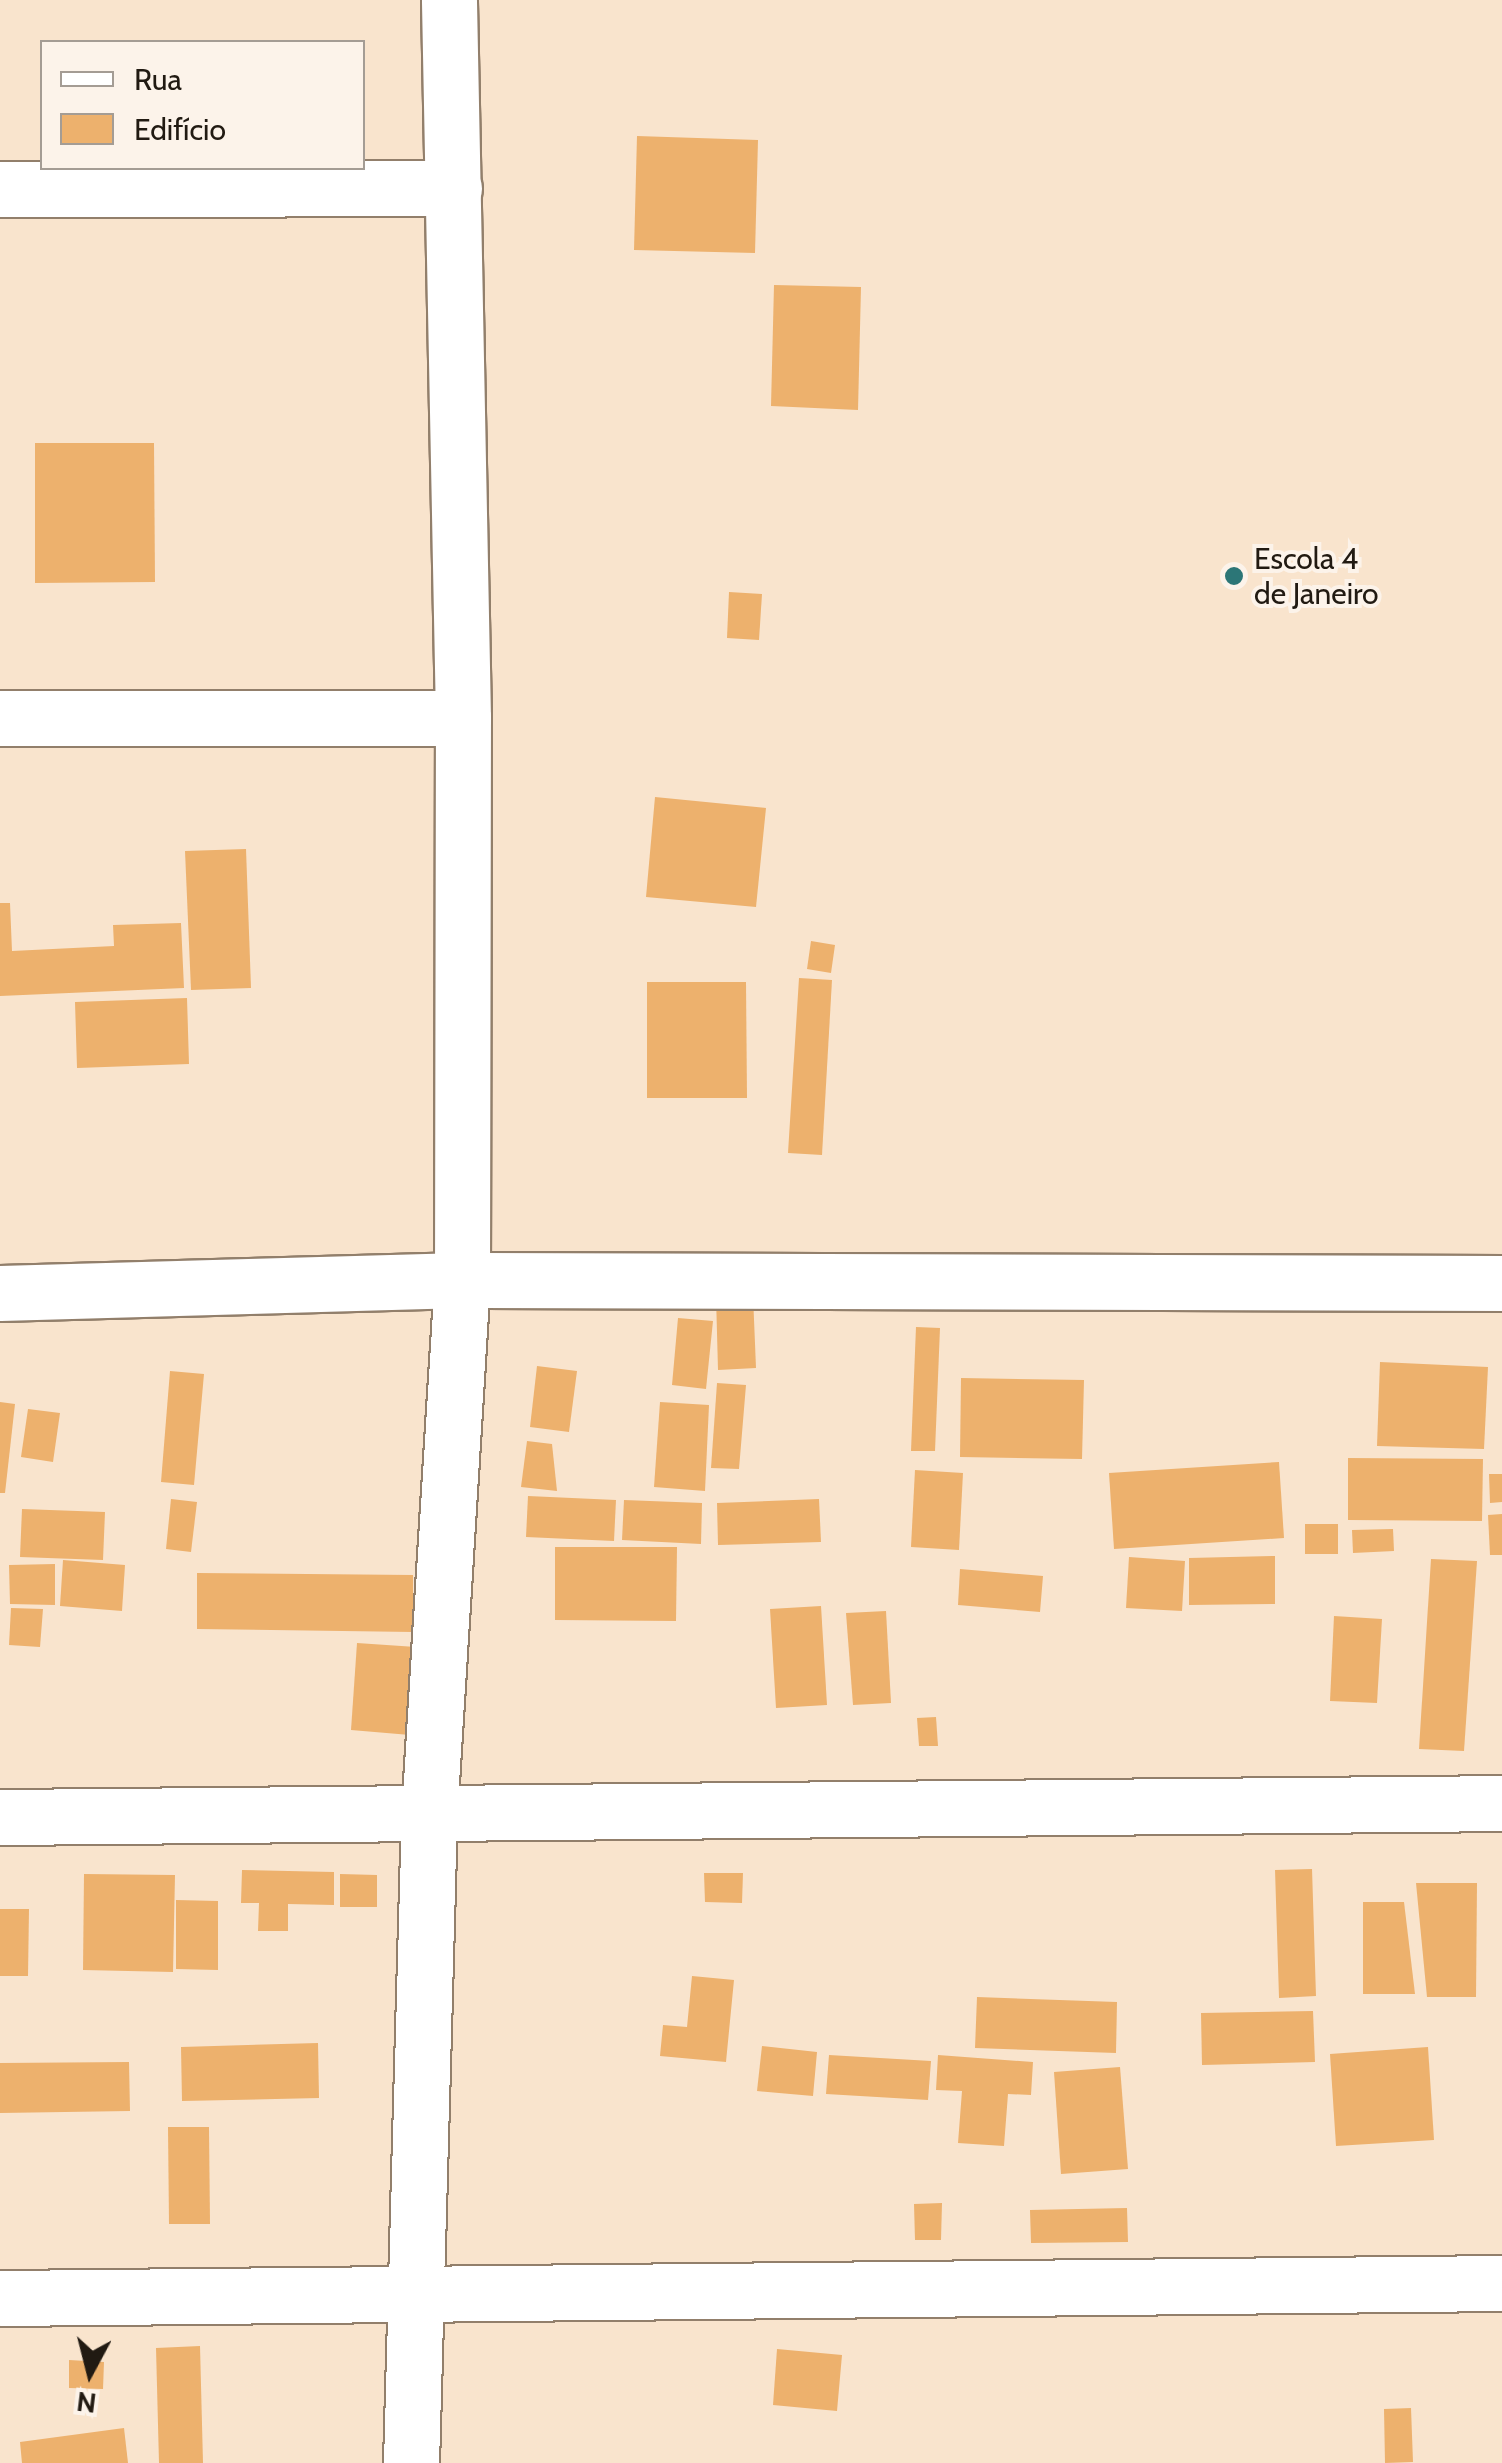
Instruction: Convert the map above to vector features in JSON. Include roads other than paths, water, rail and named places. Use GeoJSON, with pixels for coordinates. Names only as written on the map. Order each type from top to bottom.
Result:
{"type":"FeatureCollection","features":[{"type":"Feature","properties":{"kind":"street"},"geometry":{"type":"LineString","coordinates":[[411,2463],[420,2300],[429,1814],[462,1280],[463,718],[449,0]]}},
{"type":"Feature","properties":{"kind":"street"},"geometry":{"type":"LineString","coordinates":[[0,189],[454,188]]}},
{"type":"Feature","properties":{"kind":"street"},"geometry":{"type":"LineString","coordinates":[[0,718],[463,718]]}},
{"type":"Feature","properties":{"kind":"street"},"geometry":{"type":"LineString","coordinates":[[0,1293],[462,1280],[1502,1282]]}},
{"type":"Feature","properties":{"kind":"street"},"geometry":{"type":"LineString","coordinates":[[0,1817],[1502,1803]]}},
{"type":"Feature","properties":{"kind":"street"},"geometry":{"type":"LineString","coordinates":[[0,2298],[420,2300],[1502,2284]]}},
{"type":"Feature","properties":{"kind":"place","name":"Escola 4 de Janeiro"},"geometry":{"type":"Point","coordinates":[1234,576]}}]}
